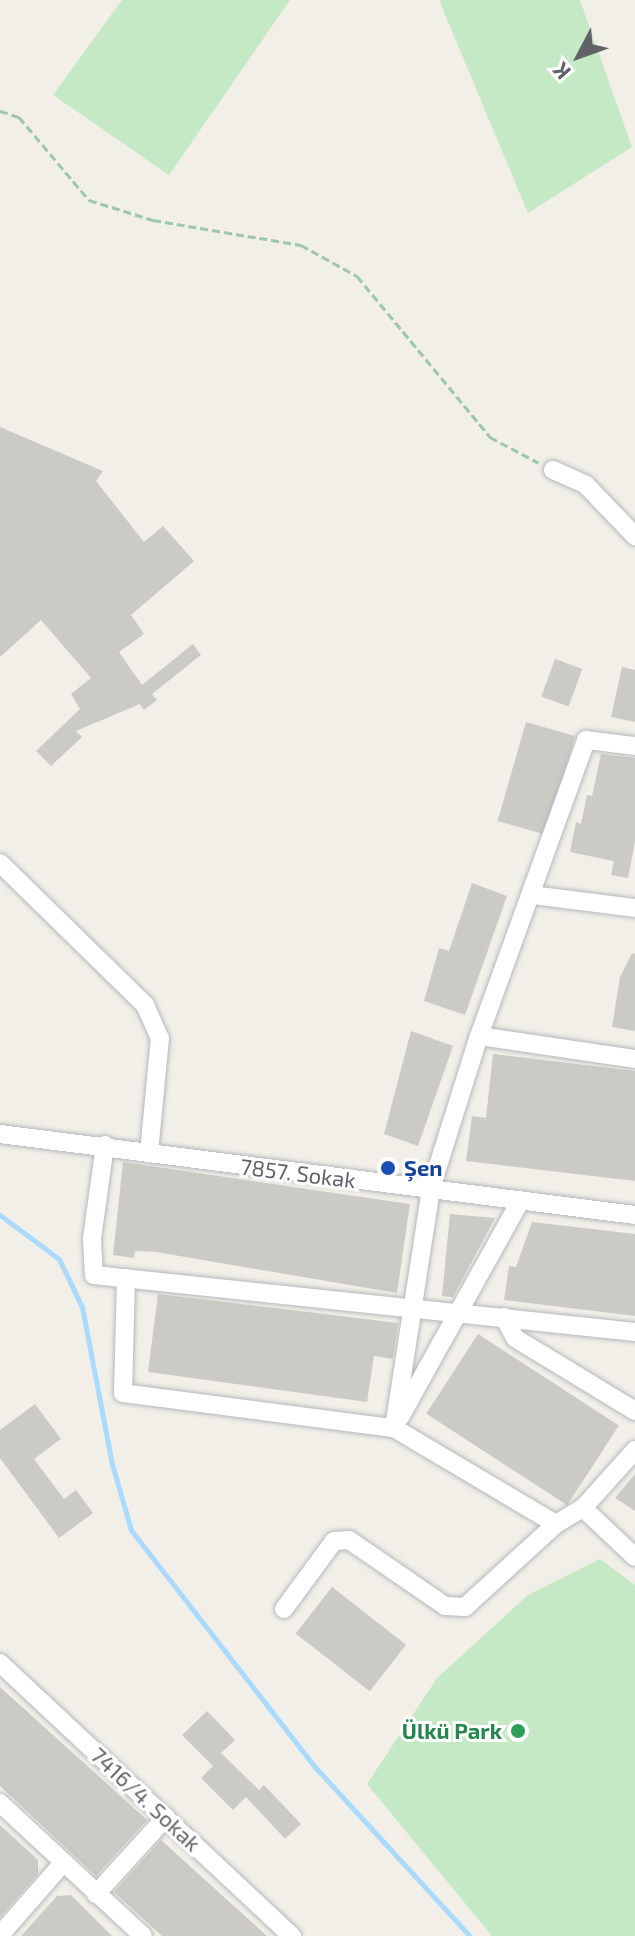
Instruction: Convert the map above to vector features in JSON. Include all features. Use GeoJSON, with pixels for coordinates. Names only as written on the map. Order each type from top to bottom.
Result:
{"type":"FeatureCollection","features":[{"type":"Feature","properties":{"kind":"street"},"geometry":{"type":"LineString","coordinates":[[553,470],[586,485],[635,536]]}},
{"type":"Feature","properties":{"kind":"street"},"geometry":{"type":"LineString","coordinates":[[394,1428],[431,1188],[479,1036],[586,740],[635,746]]}},
{"type":"Feature","properties":{"kind":"street"},"geometry":{"type":"LineString","coordinates":[[0,863],[145,1005],[160,1038],[149,1153]]}},
{"type":"Feature","properties":{"kind":"street"},"geometry":{"type":"LineString","coordinates":[[532,895],[635,908]]}},
{"type":"Feature","properties":{"kind":"street"},"geometry":{"type":"LineString","coordinates":[[479,1036],[635,1059]]}},
{"type":"Feature","properties":{"kind":"street","name":"7857. Sokak"},"geometry":{"type":"LineString","coordinates":[[0,1134],[635,1215]]}},
{"type":"Feature","properties":{"kind":"street"},"geometry":{"type":"LineString","coordinates":[[105,1145],[92,1239],[94,1275],[635,1332]]}},
{"type":"Feature","properties":{"kind":"street"},"geometry":{"type":"LineString","coordinates":[[394,1428],[521,1200]]}},
{"type":"Feature","properties":{"kind":"street"},"geometry":{"type":"LineString","coordinates":[[126,1278],[123,1393],[394,1428],[556,1524]]}},
{"type":"Feature","properties":{"kind":"street"},"geometry":{"type":"LineString","coordinates":[[504,1317],[515,1338],[635,1411]]}},
{"type":"Feature","properties":{"kind":"street"},"geometry":{"type":"LineString","coordinates":[[284,1609],[334,1541],[349,1540],[445,1606],[465,1607],[556,1524],[583,1508],[635,1450]]}},
{"type":"Feature","properties":{"kind":"street"},"geometry":{"type":"LineString","coordinates":[[583,1508],[635,1557]]}},
{"type":"Feature","properties":{"kind":"street","name":"7416/4. Sokak"},"geometry":{"type":"LineString","coordinates":[[0,1663],[292,1936]]}},
{"type":"Feature","properties":{"kind":"street"},"geometry":{"type":"LineString","coordinates":[[0,1803],[143,1936]]}},
{"type":"Feature","properties":{"kind":"street"},"geometry":{"type":"LineString","coordinates":[[96,1894],[166,1817]]}},
{"type":"Feature","properties":{"kind":"street"},"geometry":{"type":"LineString","coordinates":[[0,1935],[63,1863]]}},
{"type":"Feature","properties":{"kind":"path"},"geometry":{"type":"LineString","coordinates":[[0,111],[19,117],[89,200],[153,220],[301,245],[357,276],[490,437],[553,470]]}},
{"type":"Feature","properties":{"kind":"green space"},"geometry":{"type":"Polygon","coordinates":[[[122,0],[290,0],[169,175],[53,95],[122,0]]]}},
{"type":"Feature","properties":{"kind":"green space"},"geometry":{"type":"Polygon","coordinates":[[[439,0],[580,0],[632,147],[528,213],[439,0]]]}},
{"type":"Feature","properties":{"kind":"green space","name":"Ülkü Park"},"geometry":{"type":"Polygon","coordinates":[[[600,1559],[635,1585],[635,1936],[492,1936],[367,1784],[437,1678],[528,1595],[600,1559]]]}},
{"type":"Feature","properties":{"kind":"building"},"geometry":{"type":"Polygon","coordinates":[[[0,427],[103,471],[96,481],[144,542],[163,526],[194,561],[131,615],[144,634],[119,652],[142,685],[193,644],[201,655],[152,694],[157,700],[144,710],[140,704],[76,731],[82,737],[51,766],[36,751],[80,709],[71,694],[91,678],[41,620],[0,657],[0,427]]]}},
{"type":"Feature","properties":{"kind":"building"},"geometry":{"type":"Polygon","coordinates":[[[555,659],[582,669],[569,707],[541,697],[555,659]]]}},
{"type":"Feature","properties":{"kind":"building"},"geometry":{"type":"Polygon","coordinates":[[[622,667],[635,670],[635,722],[611,717],[622,667]]]}},
{"type":"Feature","properties":{"kind":"building"},"geometry":{"type":"Polygon","coordinates":[[[526,722],[575,736],[547,835],[498,821],[526,722]]]}},
{"type":"Feature","properties":{"kind":"building"},"geometry":{"type":"Polygon","coordinates":[[[601,754],[635,758],[635,841],[628,878],[611,875],[614,861],[570,852],[576,822],[581,824],[587,795],[592,796],[601,754]]]}},
{"type":"Feature","properties":{"kind":"building"},"geometry":{"type":"Polygon","coordinates":[[[472,883],[507,896],[465,1015],[424,1001],[439,948],[449,951],[472,883]]]}},
{"type":"Feature","properties":{"kind":"building"},"geometry":{"type":"Polygon","coordinates":[[[632,953],[635,954],[635,1031],[612,1027],[620,977],[632,953]]]}},
{"type":"Feature","properties":{"kind":"building"},"geometry":{"type":"Polygon","coordinates":[[[411,1031],[453,1046],[418,1146],[384,1134],[411,1031]]]}},
{"type":"Feature","properties":{"kind":"building"},"geometry":{"type":"Polygon","coordinates":[[[493,1054],[635,1071],[635,1181],[466,1161],[472,1116],[486,1118],[493,1054]]]}},
{"type":"Feature","properties":{"kind":"building"},"geometry":{"type":"Polygon","coordinates":[[[123,1162],[410,1204],[397,1293],[156,1252],[135,1251],[134,1258],[113,1255],[123,1162]]]}},
{"type":"Feature","properties":{"kind":"building"},"geometry":{"type":"Polygon","coordinates":[[[450,1214],[495,1218],[453,1297],[442,1296],[450,1214]]]}},
{"type":"Feature","properties":{"kind":"building"},"geometry":{"type":"Polygon","coordinates":[[[532,1222],[635,1234],[635,1316],[504,1300],[509,1266],[516,1267],[532,1222]]]}},
{"type":"Feature","properties":{"kind":"building"},"geometry":{"type":"Polygon","coordinates":[[[158,1294],[398,1323],[393,1359],[374,1356],[367,1402],[148,1372],[158,1294]]]}},
{"type":"Feature","properties":{"kind":"building"},"geometry":{"type":"Polygon","coordinates":[[[478,1334],[619,1425],[567,1505],[426,1414],[478,1334]]]}},
{"type":"Feature","properties":{"kind":"building"},"geometry":{"type":"Polygon","coordinates":[[[35,1404],[61,1439],[34,1459],[64,1499],[76,1490],[93,1513],[59,1538],[0,1458],[0,1430],[35,1404]]]}},
{"type":"Feature","properties":{"kind":"building"},"geometry":{"type":"Polygon","coordinates":[[[635,1474],[635,1511],[615,1498],[635,1474]]]}},
{"type":"Feature","properties":{"kind":"building"},"geometry":{"type":"Polygon","coordinates":[[[332,1587],[406,1645],[370,1691],[296,1633],[332,1587]]]}},
{"type":"Feature","properties":{"kind":"building"},"geometry":{"type":"Polygon","coordinates":[[[0,1687],[147,1820],[96,1876],[0,1786],[0,1687]]]}},
{"type":"Feature","properties":{"kind":"building"},"geometry":{"type":"Polygon","coordinates":[[[207,1711],[235,1740],[221,1753],[259,1790],[264,1785],[301,1824],[285,1839],[246,1797],[233,1810],[201,1778],[213,1766],[182,1735],[207,1711]]]}},
{"type":"Feature","properties":{"kind":"building"},"geometry":{"type":"Polygon","coordinates":[[[0,1825],[38,1860],[38,1874],[0,1917],[0,1825]]]}},
{"type":"Feature","properties":{"kind":"building"},"geometry":{"type":"Polygon","coordinates":[[[161,1840],[267,1936],[162,1936],[114,1892],[161,1840]]]}},
{"type":"Feature","properties":{"kind":"building"},"geometry":{"type":"Polygon","coordinates":[[[71,1895],[112,1936],[21,1936],[57,1896],[71,1895]]]}},
{"type":"Feature","properties":{"kind":"waterway"},"geometry":{"type":"LineString","coordinates":[[0,1215],[59,1259],[82,1307],[112,1464],[131,1530],[315,1767],[470,1936]]}},
{"type":"Feature","properties":{"kind":"place","name":"Şen"},"geometry":{"type":"Point","coordinates":[388,1168]}},
{"type":"Feature","properties":{"kind":"place","name":"Ülkü Park"},"geometry":{"type":"Point","coordinates":[518,1731]}}]}
